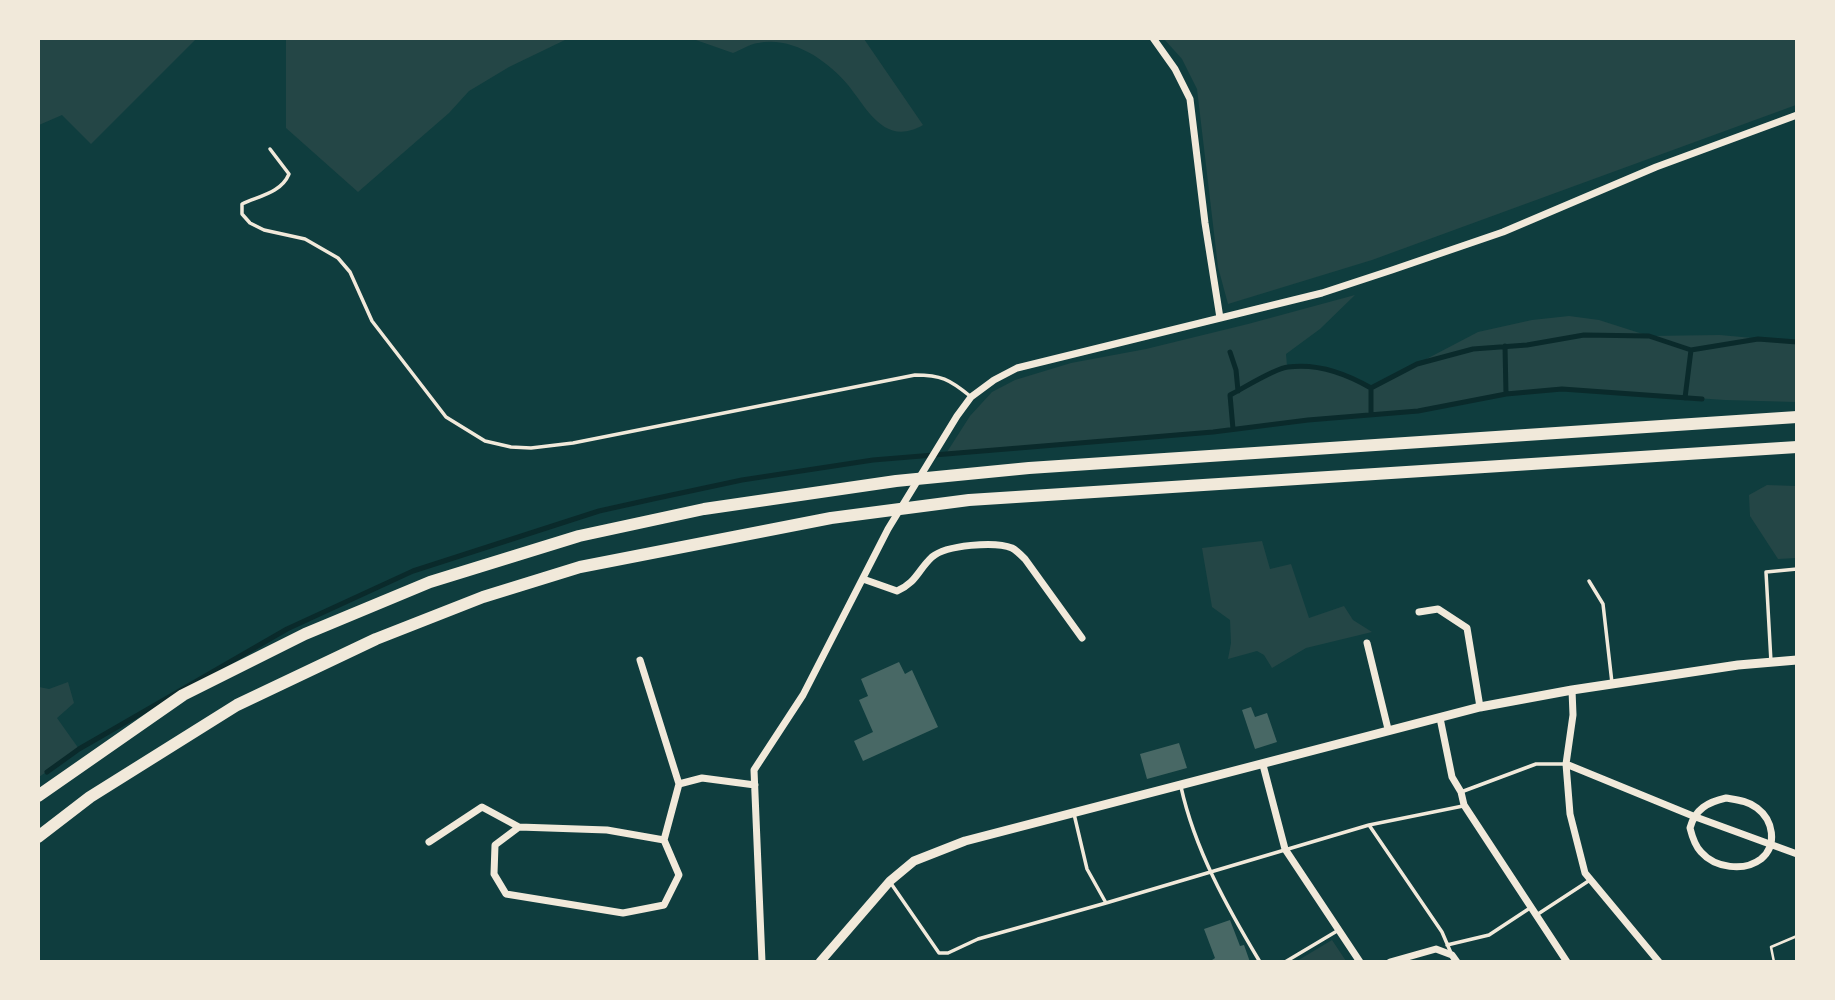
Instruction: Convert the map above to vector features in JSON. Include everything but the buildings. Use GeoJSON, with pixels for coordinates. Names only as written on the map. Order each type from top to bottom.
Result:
{"type":"FeatureCollection","features":[{"type":"Feature","properties":{"kind":"main road"},"geometry":{"type":"LineString","coordinates":[[38,796],[183,695],[305,634],[430,582],[579,536],[704,509],[896,481],[1028,467],[1797,417]]}},
{"type":"Feature","properties":{"kind":"main road"},"geometry":{"type":"LineString","coordinates":[[38,837],[90,797],[237,705],[376,639],[483,597],[580,567],[831,518],[969,500],[1797,447]]}},
{"type":"Feature","properties":{"kind":"street"},"geometry":{"type":"LineString","coordinates":[[1153,38],[1179,75],[1190,99],[1220,318]]}},
{"type":"Feature","properties":{"kind":"street"},"geometry":{"type":"LineString","coordinates":[[762,961],[754,770],[803,695],[905,500],[971,397],[994,380],[1017,368],[1322,293],[1503,232],[1656,167],[1797,115]]}},
{"type":"Feature","properties":{"kind":"street"},"geometry":{"type":"LineString","coordinates":[[863,579],[897,591],[909,586],[932,557],[948,548],[993,545],[1013,548],[1025,559],[1082,638]]}},
{"type":"Feature","properties":{"kind":"street"},"geometry":{"type":"LineString","coordinates":[[1419,612],[1438,609],[1467,628],[1480,707]]}},
{"type":"Feature","properties":{"kind":"street"},"geometry":{"type":"LineString","coordinates":[[1367,643],[1388,729]]}},
{"type":"Feature","properties":{"kind":"street"},"geometry":{"type":"LineString","coordinates":[[519,827],[495,845],[494,874],[506,894],[623,913],[664,905],[679,875],[664,840],[679,784],[640,660]]}},
{"type":"Feature","properties":{"kind":"street"},"geometry":{"type":"LineString","coordinates":[[820,961],[890,881],[914,861],[965,841],[1480,707],[1612,684],[1797,660]]}},
{"type":"Feature","properties":{"kind":"street"},"geometry":{"type":"LineString","coordinates":[[1572,690],[1573,715],[1566,764],[1570,814],[1585,873],[1659,961]]}},
{"type":"Feature","properties":{"kind":"street"},"geometry":{"type":"LineString","coordinates":[[1440,718],[1452,777],[1461,792],[1464,805],[1567,961]]}},
{"type":"Feature","properties":{"kind":"street"},"geometry":{"type":"LineString","coordinates":[[1566,764],[1693,816],[1797,854]]}},
{"type":"Feature","properties":{"kind":"street"},"geometry":{"type":"LineString","coordinates":[[1263,765],[1284,849],[1360,961]]}},
{"type":"Feature","properties":{"kind":"street"},"geometry":{"type":"LineString","coordinates":[[679,784],[702,778],[755,785]]}},
{"type":"Feature","properties":{"kind":"street"},"geometry":{"type":"LineString","coordinates":[[1726,798],[1744,800],[1758,809],[1768,822],[1772,835],[1770,846],[1762,859],[1748,866],[1730,867],[1715,862],[1702,853],[1693,840],[1690,828],[1693,816],[1709,802],[1726,798]]}},
{"type":"Feature","properties":{"kind":"street"},"geometry":{"type":"LineString","coordinates":[[429,842],[482,807],[519,827],[607,830],[664,840]]}},
{"type":"Feature","properties":{"kind":"street"},"geometry":{"type":"LineString","coordinates":[[1390,961],[1436,949],[1454,958]]}},
{"type":"Feature","properties":{"kind":"lane"},"geometry":{"type":"LineString","coordinates":[[270,149],[289,174],[285,183],[275,191],[242,204],[242,214],[250,223],[264,230],[305,239],[338,258],[349,272],[372,321],[446,417],[485,441],[531,448],[573,443],[915,375],[936,375],[952,381],[971,397]]}},
{"type":"Feature","properties":{"kind":"lane"},"geometry":{"type":"LineString","coordinates":[[1771,662],[1766,572],[1797,569]]}},
{"type":"Feature","properties":{"kind":"lane"},"geometry":{"type":"LineString","coordinates":[[1589,581],[1603,604],[1612,684]]}},
{"type":"Feature","properties":{"kind":"lane"},"geometry":{"type":"LineString","coordinates":[[1461,792],[1536,764],[1566,764]]}},
{"type":"Feature","properties":{"kind":"lane"},"geometry":{"type":"LineString","coordinates":[[1181,785],[1187,815],[1209,871],[1260,961]]}},
{"type":"Feature","properties":{"kind":"lane"},"geometry":{"type":"LineString","coordinates":[[890,881],[939,953],[948,953],[978,939],[1106,904],[1284,849],[1369,825],[1464,805]]}},
{"type":"Feature","properties":{"kind":"lane"},"geometry":{"type":"LineString","coordinates":[[1073,812],[1087,869],[1106,904]]}},
{"type":"Feature","properties":{"kind":"lane"},"geometry":{"type":"LineString","coordinates":[[1369,825],[1442,932],[1454,958]]}},
{"type":"Feature","properties":{"kind":"lane"},"geometry":{"type":"LineString","coordinates":[[1536,915],[1591,880]]}},
{"type":"Feature","properties":{"kind":"lane"},"geometry":{"type":"LineString","coordinates":[[1447,945],[1489,934],[1531,907]]}},
{"type":"Feature","properties":{"kind":"lane"},"geometry":{"type":"LineString","coordinates":[[1285,961],[1339,930]]}},
{"type":"Feature","properties":{"kind":"path"},"geometry":{"type":"LineString","coordinates":[[1774,961],[1771,947],[1797,936]]}},
{"type":"Feature","properties":{"kind":"shaded area"},"geometry":{"type":"Polygon","coordinates":[[[39,38],[196,39],[91,144],[62,115],[39,125],[39,38]]]}},
{"type":"Feature","properties":{"kind":"shaded area"},"geometry":{"type":"Polygon","coordinates":[[[286,38],[567,39],[509,67],[469,91],[449,113],[358,192],[286,128],[286,38]]]}},
{"type":"Feature","properties":{"kind":"shaded area"},"geometry":{"type":"Polygon","coordinates":[[[693,39],[864,39],[923,125],[910,131],[888,129],[870,114],[830,67],[796,47],[783,43],[758,43],[733,53],[693,39]]]}},
{"type":"Feature","properties":{"kind":"shaded area"},"geometry":{"type":"Polygon","coordinates":[[[1164,39],[1796,39],[1796,105],[1372,260],[1228,304],[1218,267],[1197,89],[1182,59],[1164,39]]]}},
{"type":"Feature","properties":{"kind":"shaded area"},"geometry":{"type":"Polygon","coordinates":[[[1355,295],[1320,329],[1286,354],[1287,366],[1330,371],[1371,388],[1478,332],[1532,320],[1569,316],[1599,320],[1649,336],[1720,335],[1796,342],[1796,402],[1562,389],[1506,394],[1418,411],[1308,420],[1213,432],[947,452],[970,416],[992,392],[1015,380],[1071,363],[1146,349],[1355,295]]]}},
{"type":"Feature","properties":{"kind":"shaded area"},"geometry":{"type":"Polygon","coordinates":[[[1767,485],[1796,486],[1796,558],[1778,559],[1750,516],[1749,495],[1767,485]]]}},
{"type":"Feature","properties":{"kind":"shaded area"},"geometry":{"type":"Polygon","coordinates":[[[1262,541],[1270,569],[1291,564],[1309,618],[1344,606],[1353,620],[1372,632],[1306,648],[1272,668],[1264,655],[1257,651],[1228,659],[1231,643],[1230,620],[1212,607],[1202,548],[1262,541]]]}},
{"type":"Feature","properties":{"kind":"shaded area"},"geometry":{"type":"Polygon","coordinates":[[[68,682],[74,703],[57,718],[79,749],[39,777],[39,687],[49,689],[68,682]]]}},
{"type":"Feature","properties":{"kind":"shaded area"},"geometry":{"type":"Polygon","coordinates":[[[1332,940],[1346,961],[1297,961],[1332,940]]]}},
{"type":"Feature","properties":{"kind":"waterway"},"geometry":{"type":"LineString","coordinates":[[1233,429],[1230,395],[1268,374],[1288,367],[1331,371],[1371,388],[1417,364],[1473,349],[1527,345],[1584,335],[1649,336],[1691,350],[1758,339],[1797,342]]}},
{"type":"Feature","properties":{"kind":"waterway"},"geometry":{"type":"LineString","coordinates":[[1505,346],[1506,394]]}},
{"type":"Feature","properties":{"kind":"waterway"},"geometry":{"type":"LineString","coordinates":[[1685,398],[1691,350]]}},
{"type":"Feature","properties":{"kind":"waterway"},"geometry":{"type":"LineString","coordinates":[[1230,352],[1236,370],[1238,391]]}},
{"type":"Feature","properties":{"kind":"waterway"},"geometry":{"type":"LineString","coordinates":[[1371,388],[1371,415]]}},
{"type":"Feature","properties":{"kind":"waterway"},"geometry":{"type":"LineString","coordinates":[[47,772],[79,749],[287,629],[413,571],[599,511],[742,480],[873,460],[1213,432],[1308,420],[1418,411],[1506,394],[1562,389],[1702,399]]}}]}
